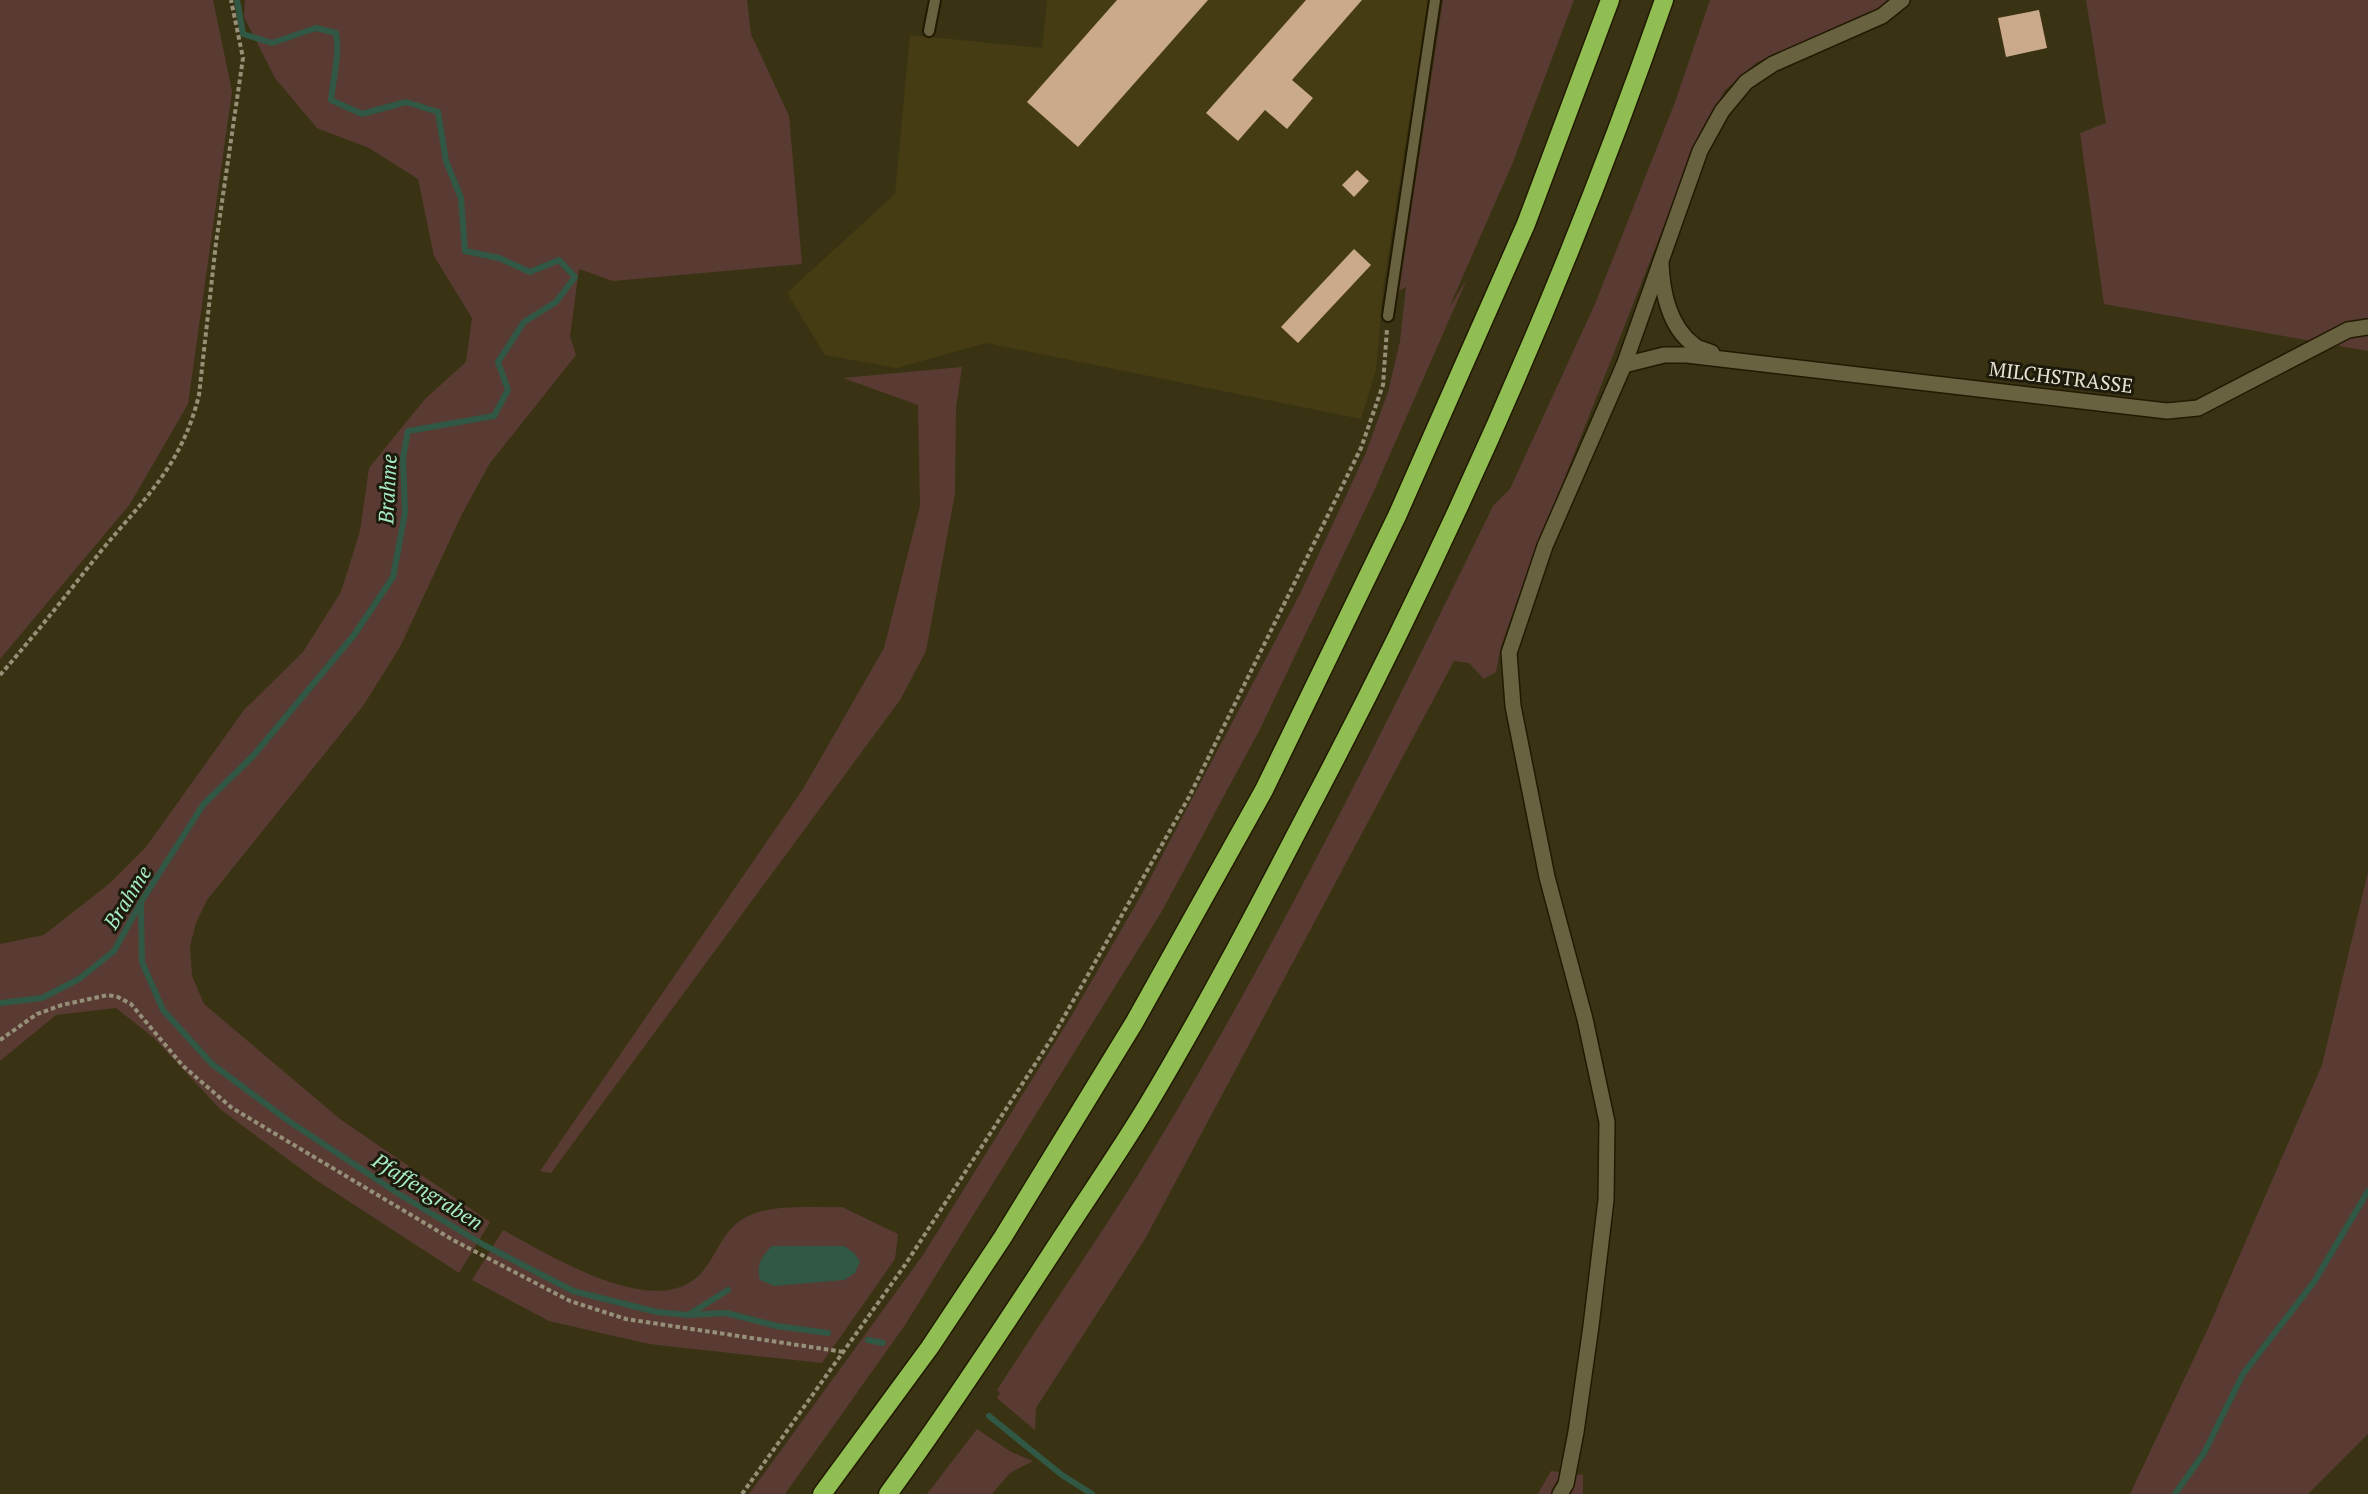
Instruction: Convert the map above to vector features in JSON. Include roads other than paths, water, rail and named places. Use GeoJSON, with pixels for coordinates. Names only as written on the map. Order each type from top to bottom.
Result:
{"type":"FeatureCollection","features":[{"type":"Feature","properties":{"kind":"highway"},"geometry":{"type":"LineString","coordinates":[[822,1494],[902,1387],[1003,1237],[1134,1023],[1264,790],[1397,516],[1526,224],[1610,0]]}},
{"type":"Feature","properties":{"kind":"highway"},"geometry":{"type":"LineString","coordinates":[[888,1494],[945,1416],[1147,1105],[1249,924],[1350,732],[1441,545],[1512,391],[1577,232],[1664,0]]}},
{"type":"Feature","properties":{"kind":"street"},"geometry":{"type":"LineString","coordinates":[[1560,1494],[1566,1484],[1576,1432],[1591,1326],[1606,1200],[1607,1122],[1585,1019],[1547,877],[1513,706],[1509,653],[1545,546],[1624,365],[1700,151],[1722,111],[1746,82],[1773,64],[1882,16],[1902,0]]}},
{"type":"Feature","properties":{"kind":"street","name":"MILCHSTRASSE"},"geometry":{"type":"LineString","coordinates":[[1660,262],[1662,290],[1675,322],[1694,345],[1731,360]]}},
{"type":"Feature","properties":{"kind":"street","name":"MILCHSTRASSE"},"geometry":{"type":"LineString","coordinates":[[1624,365],[1664,355],[1731,360],[2167,411],[2198,408],[2348,330],[2368,327]]}},
{"type":"Feature","properties":{"kind":"lane"},"geometry":{"type":"LineString","coordinates":[[929,31],[935,0]]}},
{"type":"Feature","properties":{"kind":"lane"},"geometry":{"type":"LineString","coordinates":[[1388,316],[1435,0]]}},
{"type":"Feature","properties":{"kind":"waterway","name":"Brahme"},"geometry":{"type":"LineString","coordinates":[[0,1003],[42,998],[79,979],[114,951],[141,902],[203,805],[253,756],[354,635],[393,577],[405,513],[403,458],[408,431],[494,416],[508,390],[498,362],[524,322],[556,302],[575,277],[559,260],[530,272],[499,258],[465,251],[461,198],[446,161],[438,112],[406,102],[362,114],[331,100],[337,58],[336,33],[316,28],[272,43],[243,34],[237,0]]}},
{"type":"Feature","properties":{"kind":"waterway","name":"Pfaffengraben"},"geometry":{"type":"LineString","coordinates":[[141,905],[142,962],[163,1010],[212,1064],[290,1122],[399,1194],[484,1245],[573,1291],[657,1312],[688,1315],[726,1313],[777,1326],[828,1333]]}},
{"type":"Feature","properties":{"kind":"waterway"},"geometry":{"type":"LineString","coordinates":[[2175,1494],[2204,1453],[2243,1374],[2314,1282],[2368,1191]]}},
{"type":"Feature","properties":{"kind":"waterway"},"geometry":{"type":"LineString","coordinates":[[688,1315],[728,1290]]}},
{"type":"Feature","properties":{"kind":"waterway","name":"Pfaffengraben"},"geometry":{"type":"LineString","coordinates":[[868,1340],[883,1343]]}},
{"type":"Feature","properties":{"kind":"waterway","name":"Pfaffengraben"},"geometry":{"type":"LineString","coordinates":[[989,1416],[1062,1475],[1092,1494]]}}]}
